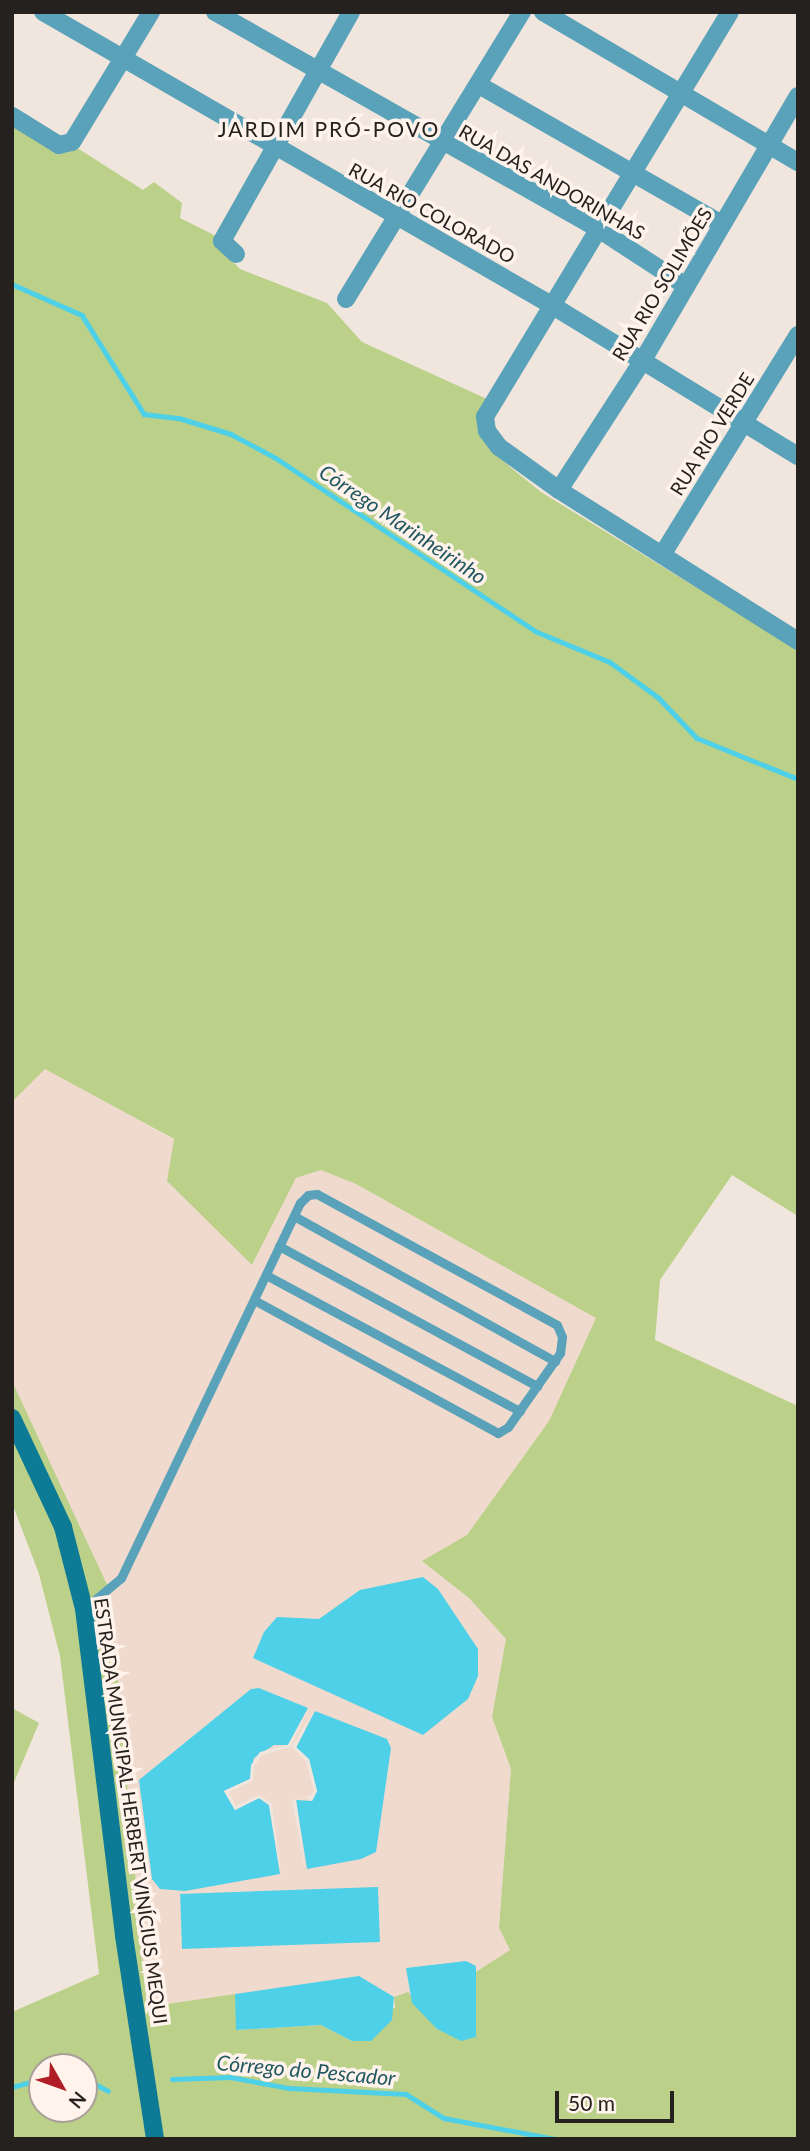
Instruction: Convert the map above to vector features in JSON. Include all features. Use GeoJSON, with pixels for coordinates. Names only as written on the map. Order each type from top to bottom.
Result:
{"type":"FeatureCollection","features":[{"type":"Feature","properties":{"kind":"main road","name":"ESTRADA MUNICIPAL HERBERT VINÍCIUS MEQUI"},"geometry":{"type":"LineString","coordinates":[[12,1418],[62,1527],[85,1609],[124,1936],[155,2139]]}},
{"type":"Feature","properties":{"kind":"street","name":"RUA RIO COLORADO"},"geometry":{"type":"LineString","coordinates":[[43,12],[398,219],[554,306],[798,456]]}},
{"type":"Feature","properties":{"kind":"street"},"geometry":{"type":"LineString","coordinates":[[12,116],[66,147],[151,12]]}},
{"type":"Feature","properties":{"kind":"street","name":"RUA DAS ANDORINHAS"},"geometry":{"type":"LineString","coordinates":[[215,12],[442,144],[600,230],[686,286]]}},
{"type":"Feature","properties":{"kind":"street"},"geometry":{"type":"LineString","coordinates":[[236,254],[222,242],[351,12]]}},
{"type":"Feature","properties":{"kind":"street"},"geometry":{"type":"LineString","coordinates":[[346,299],[398,219],[522,12]]}},
{"type":"Feature","properties":{"kind":"street"},"geometry":{"type":"LineString","coordinates":[[543,12],[798,162]]}},
{"type":"Feature","properties":{"kind":"street"},"geometry":{"type":"LineString","coordinates":[[730,12],[485,417],[487,431],[499,447],[559,490],[798,642]]}},
{"type":"Feature","properties":{"kind":"street"},"geometry":{"type":"LineString","coordinates":[[479,85],[722,225]]}},
{"type":"Feature","properties":{"kind":"street","name":"RUA RIO SOLIMÕES"},"geometry":{"type":"LineString","coordinates":[[559,490],[643,360],[798,96]]}},
{"type":"Feature","properties":{"kind":"street","name":"RUA RIO VERDE"},"geometry":{"type":"LineString","coordinates":[[662,555],[798,335]]}},
{"type":"Feature","properties":{"kind":"lane"},"geometry":{"type":"LineString","coordinates":[[85,1609],[121,1578],[279,1246],[307,1195],[317,1194],[557,1325],[562,1337],[555,1361],[520,1411],[498,1433],[254,1300]]}},
{"type":"Feature","properties":{"kind":"lane"},"geometry":{"type":"LineString","coordinates":[[294,1216],[555,1361]]}},
{"type":"Feature","properties":{"kind":"lane"},"geometry":{"type":"LineString","coordinates":[[279,1246],[537,1386]]}},
{"type":"Feature","properties":{"kind":"lane"},"geometry":{"type":"LineString","coordinates":[[266,1275],[520,1411]]}},
{"type":"Feature","properties":{"kind":"shaded area"},"geometry":{"type":"Polygon","coordinates":[[[45,1068],[174,1140],[253,1264],[296,1178],[321,1170],[356,1184],[596,1318],[549,1421],[467,1535],[422,1561],[469,1598],[506,1639],[492,1717],[511,1769],[499,1928],[510,1950],[468,2040],[394,1997],[234,1994],[147,2008],[110,1591],[12,1381],[12,1102],[45,1068]]]}},
{"type":"Feature","properties":{"kind":"green space"},"geometry":{"type":"Polygon","coordinates":[[[12,123],[64,153],[79,149],[143,190],[154,182],[182,203],[180,218],[216,236],[217,245],[240,269],[327,303],[362,342],[487,399],[480,435],[493,453],[541,492],[798,650],[798,1216],[732,1175],[660,1280],[655,1340],[798,1406],[798,2139],[161,2139],[130,1935],[90,1608],[25,1426],[12,1406],[12,1381],[110,1591],[147,2007],[235,1994],[237,2030],[321,2025],[352,2041],[395,2007],[394,1997],[408,1992],[437,2029],[476,2037],[476,1972],[510,1950],[499,1928],[511,1769],[492,1717],[506,1639],[469,1598],[422,1561],[467,1535],[549,1421],[596,1318],[356,1184],[321,1170],[296,1178],[252,1265],[167,1181],[174,1139],[45,1069],[12,1102],[12,123]]]}},
{"type":"Feature","properties":{"kind":"green space"},"geometry":{"type":"Polygon","coordinates":[[[12,1428],[57,1532],[80,1612],[150,2139],[12,2139],[12,2012],[99,1974],[60,1656],[39,1574],[12,1503],[12,1428]]]}},
{"type":"Feature","properties":{"kind":"green space"},"geometry":{"type":"Polygon","coordinates":[[[12,1708],[39,1723],[12,1787],[12,1708]]]}},
{"type":"Feature","properties":{"kind":"water"},"geometry":{"type":"Polygon","coordinates":[[[423,1577],[438,1589],[478,1649],[478,1676],[468,1699],[423,1735],[253,1658],[264,1632],[277,1617],[319,1619],[360,1590],[423,1577]]]}},
{"type":"Feature","properties":{"kind":"water"},"geometry":{"type":"Polygon","coordinates":[[[259,1688],[308,1708],[288,1745],[274,1745],[254,1758],[250,1779],[224,1791],[235,1810],[259,1798],[269,1805],[280,1874],[185,1891],[160,1889],[152,1879],[139,1780],[251,1689],[259,1688]]]}},
{"type":"Feature","properties":{"kind":"water"},"geometry":{"type":"Polygon","coordinates":[[[315,1711],[387,1739],[391,1748],[376,1852],[361,1859],[307,1869],[296,1800],[312,1801],[317,1791],[309,1760],[296,1748],[315,1711]]]}},
{"type":"Feature","properties":{"kind":"water"},"geometry":{"type":"Polygon","coordinates":[[[378,1887],[380,1942],[182,1949],[180,1894],[378,1887]]]}},
{"type":"Feature","properties":{"kind":"water"},"geometry":{"type":"Polygon","coordinates":[[[466,1961],[476,1966],[476,2037],[461,2041],[437,2029],[412,2003],[406,1968],[466,1961]]]}},
{"type":"Feature","properties":{"kind":"water"},"geometry":{"type":"Polygon","coordinates":[[[359,1976],[394,1997],[392,2020],[371,2041],[352,2041],[321,2025],[236,2030],[235,1994],[359,1976]]]}},
{"type":"Feature","properties":{"kind":"pier"},"geometry":{"type":"Polygon","coordinates":[[[310,1705],[290,1747],[262,1755],[254,1766],[253,1781],[229,1792],[236,1806],[259,1795],[272,1803],[281,1877],[269,1805],[259,1798],[235,1810],[224,1791],[250,1779],[251,1765],[260,1752],[288,1745],[310,1705]]]}},
{"type":"Feature","properties":{"kind":"pier"},"geometry":{"type":"Polygon","coordinates":[[[316,1707],[296,1747],[309,1759],[317,1791],[312,1801],[305,1797],[314,1791],[306,1761],[292,1747],[316,1707]]]}},
{"type":"Feature","properties":{"kind":"pier"},"geometry":{"type":"Polygon","coordinates":[[[304,1797],[296,1800],[306,1873],[292,1800],[304,1797]]]}},
{"type":"Feature","properties":{"kind":"waterway","name":"Córrego Marinheirinho"},"geometry":{"type":"LineString","coordinates":[[12,284],[82,315],[144,414],[179,418],[231,434],[276,458],[535,631],[610,662],[659,698],[697,738],[798,779]]}},
{"type":"Feature","properties":{"kind":"waterway","name":"Córrego do Pescador"},"geometry":{"type":"LineString","coordinates":[[172,2079],[230,2077],[289,2088],[406,2094],[444,2118],[555,2139]]}},
{"type":"Feature","properties":{"kind":"waterway","name":"Córrego do Pescador"},"geometry":{"type":"LineString","coordinates":[[12,2087],[28,2083]]}},
{"type":"Feature","properties":{"kind":"waterway","name":"Córrego do Pescador"},"geometry":{"type":"LineString","coordinates":[[98,2086],[108,2091]]}},
{"type":"Feature","properties":{"kind":"district","name":"JARDIM PRÓ-POVO"},"geometry":{"type":"Point","coordinates":[329,129]}}]}
